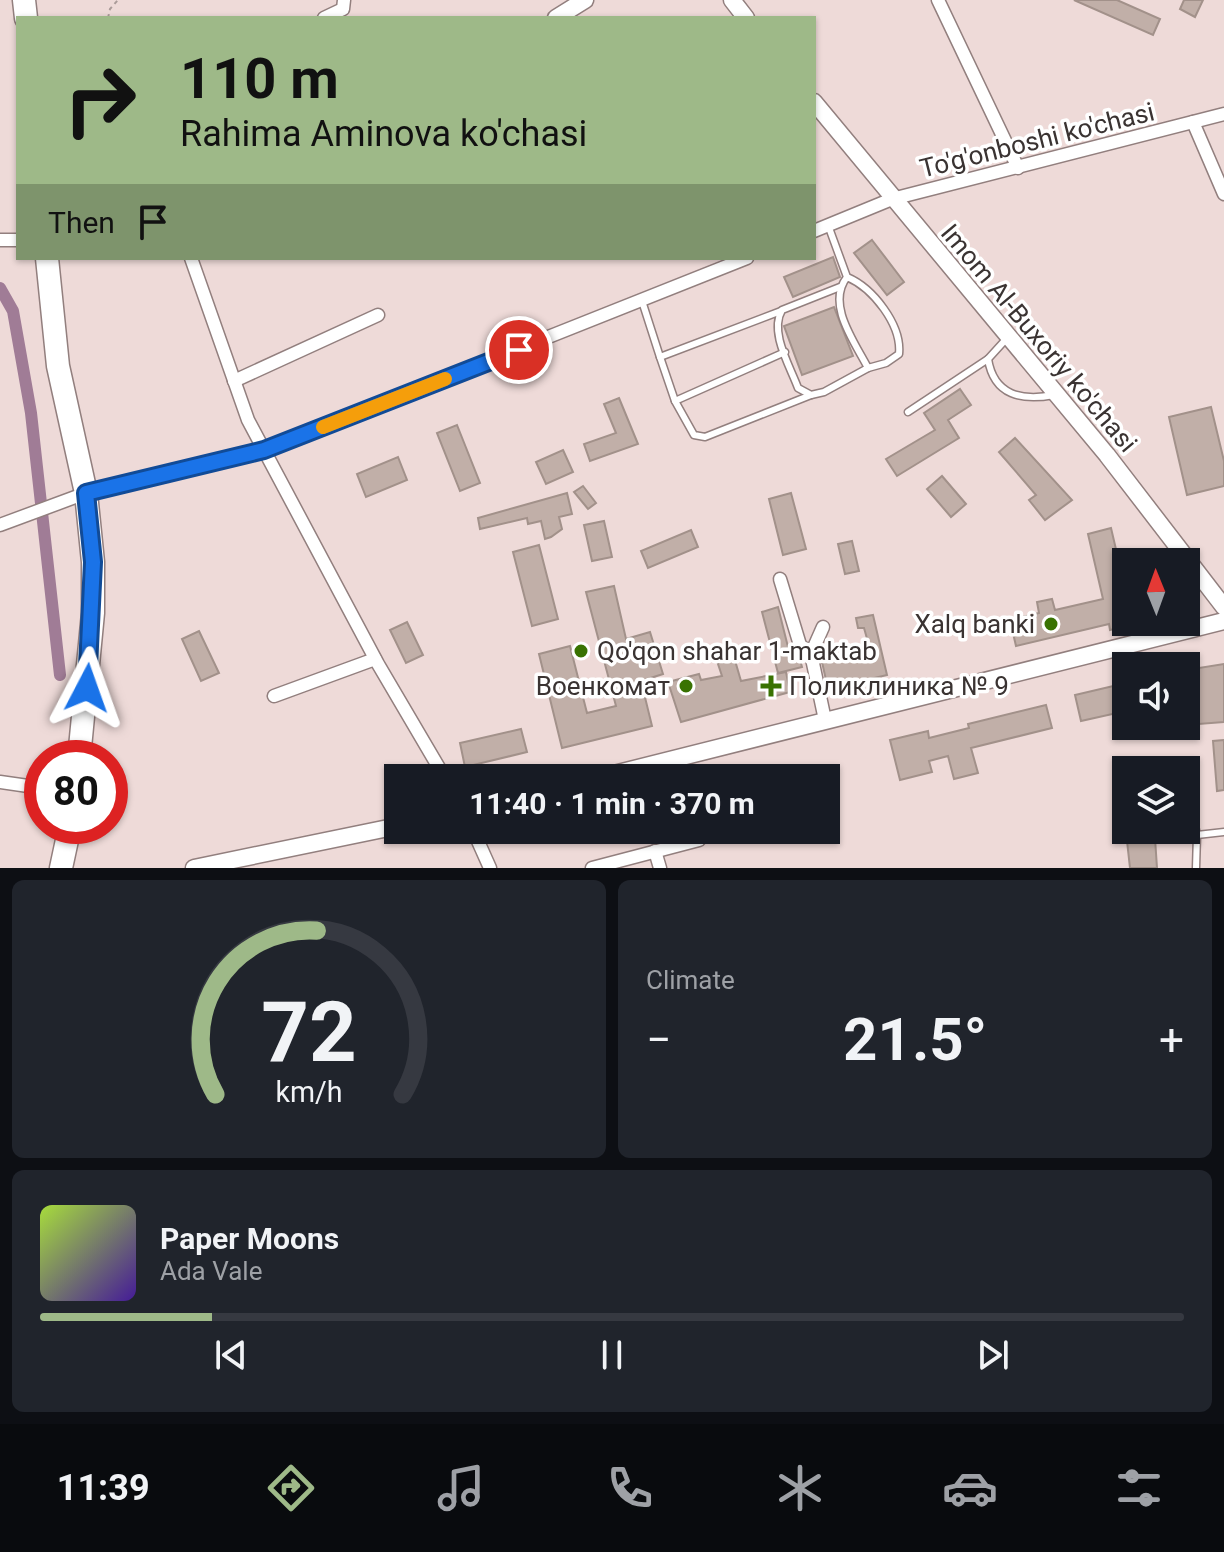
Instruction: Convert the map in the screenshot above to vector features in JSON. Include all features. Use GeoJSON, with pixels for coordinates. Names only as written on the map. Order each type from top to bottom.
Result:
{"type":"FeatureCollection","features":[{"type":"Feature","properties":{"kind":"highway"},"geometry":{"type":"LineString","coordinates":[[47,260],[58,366],[86,493],[93,562],[93,613],[81,740]]}},
{"type":"Feature","properties":{"kind":"highway"},"geometry":{"type":"LineString","coordinates":[[61,868],[66,844]]}},
{"type":"Feature","properties":{"kind":"main road"},"geometry":{"type":"LineString","coordinates":[[563,9],[585,0]]}},
{"type":"Feature","properties":{"kind":"main road"},"geometry":{"type":"LineString","coordinates":[[732,0],[744,16]]}},
{"type":"Feature","properties":{"kind":"main road","name":"Imom Al-Buxoriy ko'chasi"},"geometry":{"type":"LineString","coordinates":[[816,104],[1056,394],[1177,548]]}},
{"type":"Feature","properties":{"kind":"main road","name":"Imom Al-Buxoriy ko'chasi"},"geometry":{"type":"LineString","coordinates":[[1200,577],[1224,607]]}},
{"type":"Feature","properties":{"kind":"main road"},"geometry":{"type":"LineString","coordinates":[[1200,623],[1224,621]]}},
{"type":"Feature","properties":{"kind":"main road"},"geometry":{"type":"LineString","coordinates":[[651,764],[1139,636]]}},
{"type":"Feature","properties":{"kind":"main road"},"geometry":{"type":"LineString","coordinates":[[194,868],[384,829]]}},
{"type":"Feature","properties":{"kind":"street"},"geometry":{"type":"LineString","coordinates":[[328,16],[343,9],[344,0]]}},
{"type":"Feature","properties":{"kind":"street"},"geometry":{"type":"LineString","coordinates":[[938,0],[1018,168]]}},
{"type":"Feature","properties":{"kind":"street","name":"To'g'onboshi ko'chasi"},"geometry":{"type":"LineString","coordinates":[[816,230],[892,199],[1224,114]]}},
{"type":"Feature","properties":{"kind":"street","name":"To'g'onboshi ko'chasi"},"geometry":{"type":"LineString","coordinates":[[1193,122],[1224,194]]}},
{"type":"Feature","properties":{"kind":"street"},"geometry":{"type":"LineString","coordinates":[[192,260],[248,420],[375,659],[437,764]]}},
{"type":"Feature","properties":{"kind":"street"},"geometry":{"type":"LineString","coordinates":[[0,525],[86,493],[264,450],[742,260]]}},
{"type":"Feature","properties":{"kind":"street"},"geometry":{"type":"LineString","coordinates":[[234,381],[378,315]]}},
{"type":"Feature","properties":{"kind":"street"},"geometry":{"type":"LineString","coordinates":[[780,579],[800,645],[811,654]]}},
{"type":"Feature","properties":{"kind":"street"},"geometry":{"type":"LineString","coordinates":[[823,627],[811,654],[825,720]]}},
{"type":"Feature","properties":{"kind":"street"},"geometry":{"type":"LineString","coordinates":[[274,696],[375,659]]}},
{"type":"Feature","properties":{"kind":"street"},"geometry":{"type":"LineString","coordinates":[[678,757],[680,764]]}},
{"type":"Feature","properties":{"kind":"street"},"geometry":{"type":"LineString","coordinates":[[0,782],[24,785]]}},
{"type":"Feature","properties":{"kind":"street"},"geometry":{"type":"LineString","coordinates":[[479,844],[490,868]]}},
{"type":"Feature","properties":{"kind":"street"},"geometry":{"type":"LineString","coordinates":[[592,868],[683,844]]}},
{"type":"Feature","properties":{"kind":"street"},"geometry":{"type":"LineString","coordinates":[[655,851],[660,868]]}},
{"type":"Feature","properties":{"kind":"lane"},"geometry":{"type":"LineString","coordinates":[[642,301],[675,401],[694,435],[705,437],[824,392],[868,368],[886,363],[899,354],[900,342],[880,305],[859,282],[847,277],[828,225]]}},
{"type":"Feature","properties":{"kind":"lane"},"geometry":{"type":"LineString","coordinates":[[847,277],[840,287],[838,303],[868,368]]}},
{"type":"Feature","properties":{"kind":"lane"},"geometry":{"type":"LineString","coordinates":[[660,357],[840,287]]}},
{"type":"Feature","properties":{"kind":"lane"},"geometry":{"type":"LineString","coordinates":[[782,310],[777,329],[798,388],[811,395]]}},
{"type":"Feature","properties":{"kind":"lane"},"geometry":{"type":"LineString","coordinates":[[908,412],[988,359],[1008,337]]}},
{"type":"Feature","properties":{"kind":"lane"},"geometry":{"type":"LineString","coordinates":[[675,401],[785,352]]}},
{"type":"Feature","properties":{"kind":"lane"},"geometry":{"type":"LineString","coordinates":[[988,359],[995,376],[1015,395],[1028,400],[1056,394]]}},
{"type":"Feature","properties":{"kind":"lane"},"geometry":{"type":"LineString","coordinates":[[1200,835],[1224,832]]}},
{"type":"Feature","properties":{"kind":"lane"},"geometry":{"type":"LineString","coordinates":[[1196,868],[1197,844]]}},
{"type":"Feature","properties":{"kind":"building"},"geometry":{"type":"Polygon","coordinates":[[[1074,0],[1117,0],[1160,19],[1153,35],[1074,0]]]}},
{"type":"Feature","properties":{"kind":"building"},"geometry":{"type":"Polygon","coordinates":[[[1184,0],[1203,0],[1195,17],[1180,9],[1184,0]]]}},
{"type":"Feature","properties":{"kind":"building"},"geometry":{"type":"Polygon","coordinates":[[[872,240],[904,282],[887,295],[854,253],[872,240]]]}},
{"type":"Feature","properties":{"kind":"building"},"geometry":{"type":"Polygon","coordinates":[[[833,257],[840,277],[793,297],[784,277],[833,257]]]}},
{"type":"Feature","properties":{"kind":"building"},"geometry":{"type":"Polygon","coordinates":[[[834,307],[853,356],[802,375],[784,326],[834,307]]]}},
{"type":"Feature","properties":{"kind":"building"},"geometry":{"type":"Polygon","coordinates":[[[960,389],[971,405],[948,420],[959,438],[897,476],[886,459],[935,430],[924,413],[960,389]]]}},
{"type":"Feature","properties":{"kind":"building"},"geometry":{"type":"Polygon","coordinates":[[[619,398],[638,444],[590,461],[584,444],[616,433],[604,404],[619,398]]]}},
{"type":"Feature","properties":{"kind":"building"},"geometry":{"type":"Polygon","coordinates":[[[1211,407],[1224,461],[1224,486],[1187,495],[1169,417],[1211,407]]]}},
{"type":"Feature","properties":{"kind":"building"},"geometry":{"type":"Polygon","coordinates":[[[457,425],[480,483],[460,491],[437,433],[457,425]]]}},
{"type":"Feature","properties":{"kind":"building"},"geometry":{"type":"Polygon","coordinates":[[[1015,438],[1072,500],[1045,520],[1029,500],[1036,495],[999,452],[1015,438]]]}},
{"type":"Feature","properties":{"kind":"building"},"geometry":{"type":"Polygon","coordinates":[[[563,450],[573,472],[546,484],[536,462],[563,450]]]}},
{"type":"Feature","properties":{"kind":"building"},"geometry":{"type":"Polygon","coordinates":[[[398,457],[407,480],[366,497],[357,474],[398,457]]]}},
{"type":"Feature","properties":{"kind":"building"},"geometry":{"type":"Polygon","coordinates":[[[942,476],[966,504],[951,517],[927,489],[942,476]]]}},
{"type":"Feature","properties":{"kind":"building"},"geometry":{"type":"Polygon","coordinates":[[[583,486],[596,503],[588,509],[574,492],[583,486]]]}},
{"type":"Feature","properties":{"kind":"building"},"geometry":{"type":"Polygon","coordinates":[[[567,493],[572,514],[559,517],[562,529],[551,537],[545,539],[541,521],[528,524],[527,518],[480,529],[478,518],[567,493]]]}},
{"type":"Feature","properties":{"kind":"building"},"geometry":{"type":"Polygon","coordinates":[[[791,493],[806,549],[783,555],[769,499],[791,493]]]}},
{"type":"Feature","properties":{"kind":"building"},"geometry":{"type":"Polygon","coordinates":[[[604,521],[612,557],[592,561],[584,525],[604,521]]]}},
{"type":"Feature","properties":{"kind":"building"},"geometry":{"type":"Polygon","coordinates":[[[1111,528],[1116,548],[1112,548],[1112,630],[1109,624],[1016,646],[1010,620],[1039,613],[1037,602],[1052,599],[1055,610],[1103,599],[1088,534],[1111,528]]]}},
{"type":"Feature","properties":{"kind":"building"},"geometry":{"type":"Polygon","coordinates":[[[691,530],[698,547],[648,568],[641,551],[691,530]]]}},
{"type":"Feature","properties":{"kind":"building"},"geometry":{"type":"Polygon","coordinates":[[[852,541],[859,571],[845,574],[838,544],[852,541]]]}},
{"type":"Feature","properties":{"kind":"building"},"geometry":{"type":"Polygon","coordinates":[[[539,545],[558,619],[532,626],[513,552],[539,545]]]}},
{"type":"Feature","properties":{"kind":"building"},"geometry":{"type":"Polygon","coordinates":[[[614,586],[626,639],[650,632],[663,674],[641,681],[652,726],[562,748],[539,654],[570,646],[587,713],[616,706],[586,592],[614,586]]]}},
{"type":"Feature","properties":{"kind":"building"},"geometry":{"type":"Polygon","coordinates":[[[778,607],[791,659],[799,656],[802,667],[778,673],[762,612],[778,607]]]}},
{"type":"Feature","properties":{"kind":"building"},"geometry":{"type":"Polygon","coordinates":[[[873,615],[887,675],[828,689],[822,662],[870,649],[864,628],[858,628],[856,618],[873,615]]]}},
{"type":"Feature","properties":{"kind":"building"},"geometry":{"type":"Polygon","coordinates":[[[407,622],[423,655],[406,663],[390,630],[407,622]]]}},
{"type":"Feature","properties":{"kind":"building"},"geometry":{"type":"Polygon","coordinates":[[[199,631],[219,673],[201,681],[182,639],[199,631]]]}},
{"type":"Feature","properties":{"kind":"building","name":"Военкомат"},"geometry":{"type":"Polygon","coordinates":[[[734,657],[741,681],[786,672],[790,692],[681,722],[668,682],[699,674],[701,680],[722,676],[717,661],[734,657]]]}},
{"type":"Feature","properties":{"kind":"building"},"geometry":{"type":"Polygon","coordinates":[[[1224,664],[1224,722],[1200,724],[1200,668],[1224,664]]]}},
{"type":"Feature","properties":{"kind":"building"},"geometry":{"type":"Polygon","coordinates":[[[1112,686],[1112,714],[1081,721],[1075,695],[1112,686]]]}},
{"type":"Feature","properties":{"kind":"building"},"geometry":{"type":"Polygon","coordinates":[[[1046,705],[1052,728],[971,748],[978,773],[954,779],[948,756],[929,761],[932,772],[900,780],[890,740],[928,731],[929,738],[969,728],[968,724],[1046,705]]]}},
{"type":"Feature","properties":{"kind":"building"},"geometry":{"type":"Polygon","coordinates":[[[521,729],[527,752],[477,764],[464,764],[460,743],[521,729]]]}},
{"type":"Feature","properties":{"kind":"building"},"geometry":{"type":"Polygon","coordinates":[[[1224,740],[1224,790],[1217,791],[1213,741],[1224,740]]]}},
{"type":"Feature","properties":{"kind":"building"},"geometry":{"type":"Polygon","coordinates":[[[1127,844],[1155,844],[1157,868],[1130,868],[1127,844]]]}},
{"type":"Feature","properties":{"kind":"waterway"},"geometry":{"type":"LineString","coordinates":[[0,288],[13,311],[31,413],[60,675]]}},
{"type":"Feature","properties":{"kind":"slow traffic"},"geometry":{"type":"LineString","coordinates":[[323,427],[445,379]]}},
{"type":"Feature","properties":{"kind":"place","name":"Xalq banki"},"geometry":{"type":"Point","coordinates":[1051,624]}},
{"type":"Feature","properties":{"kind":"place","name":"Qo'qon shahar 1-maktab"},"geometry":{"type":"Point","coordinates":[581,651]}},
{"type":"Feature","properties":{"kind":"place","name":"Военкомат"},"geometry":{"type":"Point","coordinates":[686,686]}},
{"type":"Feature","properties":{"kind":"place","name":"Поликлиника № 9"},"geometry":{"type":"Point","coordinates":[771,686]}},
{"type":"Feature","properties":{"kind":"route"},"geometry":{"type":"LineString","coordinates":[[87,688],[93,613],[93,562],[86,493],[264,450],[519,350]]}}]}
